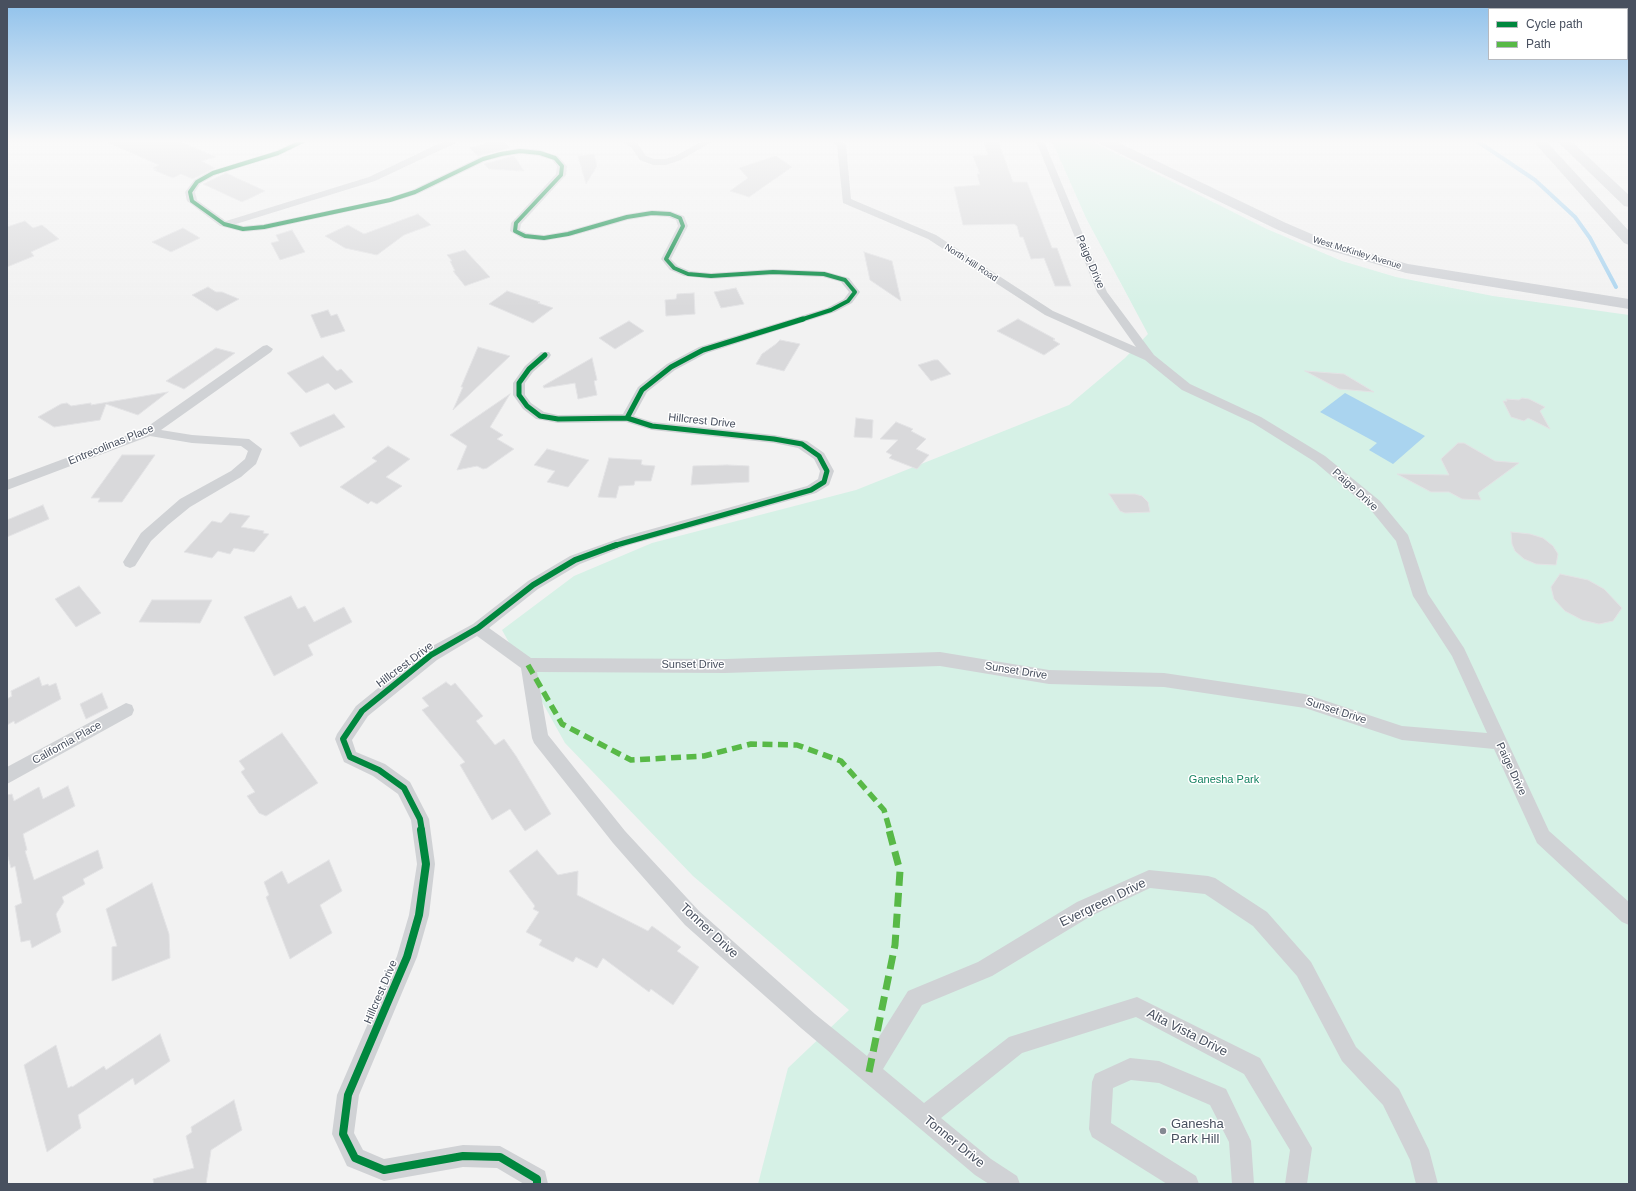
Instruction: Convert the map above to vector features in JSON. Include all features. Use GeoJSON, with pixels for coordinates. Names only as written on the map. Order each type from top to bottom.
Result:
{"type":"FeatureCollection","features":[{"type":"Feature","properties":{"kind":"main road","name":"West McKinley Avenue"},"geometry":{"type":"LineString","coordinates":[[1221,197],[1281,226],[1323,244],[1406,268],[1629,304]]}},
{"type":"Feature","properties":{"kind":"main road"},"geometry":{"type":"LineString","coordinates":[[1590,197],[1629,240]]}},
{"type":"Feature","properties":{"kind":"street"},"geometry":{"type":"LineString","coordinates":[[191,197],[192,201],[224,224],[243,229],[264,227],[390,200],[399,197]]}},
{"type":"Feature","properties":{"kind":"street"},"geometry":{"type":"LineString","coordinates":[[224,224],[314,197]]}},
{"type":"Feature","properties":{"kind":"street"},"geometry":{"type":"LineString","coordinates":[[541,197],[516,223],[516,231],[525,236],[544,238],[568,234],[627,217],[652,213],[670,214],[680,218],[683,226],[666,259],[674,268],[688,274],[711,276],[772,272],[824,274],[845,280],[855,292],[848,301],[830,310],[703,350],[671,367],[642,390],[627,418]]}},
{"type":"Feature","properties":{"kind":"street","name":"North Hill Road"},"geometry":{"type":"LineString","coordinates":[[846,197],[846,201],[932,238],[1049,312],[1150,358]]}},
{"type":"Feature","properties":{"kind":"street","name":"Paige Drive"},"geometry":{"type":"LineString","coordinates":[[1063,197],[1102,292],[1150,358],[1186,387],[1258,420],[1320,459],[1375,505],[1403,539],[1421,596],[1458,653],[1543,837],[1629,915]]}},
{"type":"Feature","properties":{"kind":"street","name":"Entrecolinas Place"},"geometry":{"type":"LineString","coordinates":[[7,485],[149,432],[267,349]]}},
{"type":"Feature","properties":{"kind":"street","name":"Hillcrest Drive"},"geometry":{"type":"LineString","coordinates":[[536,1184],[537,1179],[500,1157],[463,1156],[384,1170],[355,1158],[343,1134],[348,1095],[407,957],[419,916],[426,864],[420,819],[404,788],[379,770],[350,757],[343,739],[362,711],[432,655],[478,628],[533,586],[575,560],[623,542],[811,490],[824,482],[827,471],[819,456],[802,444],[774,439],[652,426],[627,418],[558,419],[540,416],[527,406],[520,395],[519,383],[529,369],[545,355]]}},
{"type":"Feature","properties":{"kind":"street"},"geometry":{"type":"LineString","coordinates":[[130,562],[146,537],[163,521],[185,503],[236,474],[251,461],[255,449],[244,442],[192,440],[149,432]]}},
{"type":"Feature","properties":{"kind":"street"},"geometry":{"type":"LineString","coordinates":[[478,628],[528,664]]}},
{"type":"Feature","properties":{"kind":"street","name":"Sunset Drive"},"geometry":{"type":"LineString","coordinates":[[528,664],[725,666],[940,659],[1049,677],[1172,681],[1305,701],[1402,733],[1498,742]]}},
{"type":"Feature","properties":{"kind":"street","name":"Tonner Drive"},"geometry":{"type":"LineString","coordinates":[[528,664],[540,738],[619,838],[692,918],[808,1021],[983,1166],[1009,1184]]}},
{"type":"Feature","properties":{"kind":"street","name":"California Place"},"geometry":{"type":"LineString","coordinates":[[7,776],[126,710]]}},
{"type":"Feature","properties":{"kind":"street","name":"Evergreen Drive"},"geometry":{"type":"LineString","coordinates":[[869,1072],[915,998],[985,969],[1084,909],[1149,879],[1208,886],[1260,919],[1304,969],[1349,1054],[1392,1098],[1421,1158],[1428,1184]]}},
{"type":"Feature","properties":{"kind":"street","name":"Alta Vista Drive"},"geometry":{"type":"LineString","coordinates":[[924,1117],[1016,1044],[1137,1007],[1252,1066],[1301,1148],[1296,1184]]}},
{"type":"Feature","properties":{"kind":"street"},"geometry":{"type":"LineString","coordinates":[[1188,1184],[1100,1129],[1103,1082],[1130,1069],[1158,1072],[1218,1097],[1240,1141],[1243,1184]]}},
{"type":"Feature","properties":{"kind":"green space","name":"Ganesha Park"},"geometry":{"type":"Polygon","coordinates":[[[1077,197],[1202,197],[1267,229],[1342,261],[1396,277],[1493,296],[1629,315],[1629,1184],[758,1184],[788,1068],[849,1010],[693,876],[565,743],[502,630],[574,576],[652,543],[856,490],[1069,405],[1125,358],[1148,334],[1086,218],[1077,197]]]}},
{"type":"Feature","properties":{"kind":"water"},"geometry":{"type":"Polygon","coordinates":[[[1345,393],[1425,436],[1393,464],[1369,450],[1377,443],[1320,412],[1345,393]]]}},
{"type":"Feature","properties":{"kind":"building"},"geometry":{"type":"Polygon","coordinates":[[[230,197],[253,197],[242,202],[230,197]]]}},
{"type":"Feature","properties":{"kind":"building"},"geometry":{"type":"Polygon","coordinates":[[[956,197],[1033,197],[1052,248],[1057,248],[1071,286],[1055,286],[1044,258],[1031,259],[1023,237],[1020,237],[1017,226],[1014,224],[963,225],[956,197]]]}},
{"type":"Feature","properties":{"kind":"building"},"geometry":{"type":"Polygon","coordinates":[[[418,214],[431,225],[404,235],[377,255],[345,248],[325,236],[348,225],[364,234],[418,214]]]}},
{"type":"Feature","properties":{"kind":"building"},"geometry":{"type":"Polygon","coordinates":[[[25,221],[33,228],[42,225],[59,239],[31,252],[34,256],[7,267],[7,227],[25,221]]]}},
{"type":"Feature","properties":{"kind":"building"},"geometry":{"type":"Polygon","coordinates":[[[183,228],[200,238],[171,252],[152,242],[183,228]]]}},
{"type":"Feature","properties":{"kind":"building"},"geometry":{"type":"Polygon","coordinates":[[[292,230],[305,252],[280,260],[271,243],[279,241],[276,235],[292,230]]]}},
{"type":"Feature","properties":{"kind":"building"},"geometry":{"type":"Polygon","coordinates":[[[465,250],[490,277],[465,286],[453,271],[455,271],[450,261],[452,261],[447,255],[465,250]]]}},
{"type":"Feature","properties":{"kind":"building"},"geometry":{"type":"Polygon","coordinates":[[[864,252],[892,261],[901,301],[870,280],[864,252]]]}},
{"type":"Feature","properties":{"kind":"building"},"geometry":{"type":"Polygon","coordinates":[[[208,287],[216,292],[222,292],[239,299],[217,311],[192,295],[208,287]]]}},
{"type":"Feature","properties":{"kind":"building"},"geometry":{"type":"Polygon","coordinates":[[[736,288],[744,304],[721,308],[714,292],[736,288]]]}},
{"type":"Feature","properties":{"kind":"building"},"geometry":{"type":"Polygon","coordinates":[[[507,291],[553,308],[533,323],[489,304],[507,291]]]}},
{"type":"Feature","properties":{"kind":"building"},"geometry":{"type":"Polygon","coordinates":[[[694,293],[695,314],[666,316],[665,300],[676,299],[677,294],[694,293]]]}},
{"type":"Feature","properties":{"kind":"building"},"geometry":{"type":"Polygon","coordinates":[[[328,310],[331,316],[337,314],[345,331],[321,338],[311,315],[328,310]]]}},
{"type":"Feature","properties":{"kind":"building"},"geometry":{"type":"Polygon","coordinates":[[[1018,319],[1055,339],[1053,340],[1060,344],[1044,355],[997,331],[1018,319]]]}},
{"type":"Feature","properties":{"kind":"building"},"geometry":{"type":"Polygon","coordinates":[[[629,321],[644,331],[615,349],[599,338],[629,321]]]}},
{"type":"Feature","properties":{"kind":"building"},"geometry":{"type":"Polygon","coordinates":[[[780,340],[800,344],[784,371],[756,364],[762,354],[780,340]]]}},
{"type":"Feature","properties":{"kind":"building"},"geometry":{"type":"Polygon","coordinates":[[[478,347],[510,356],[453,410],[463,387],[461,387],[478,347]]]}},
{"type":"Feature","properties":{"kind":"building"},"geometry":{"type":"Polygon","coordinates":[[[216,348],[235,353],[184,389],[166,381],[216,348]]]}},
{"type":"Feature","properties":{"kind":"building"},"geometry":{"type":"Polygon","coordinates":[[[323,356],[337,371],[341,369],[353,382],[335,390],[328,383],[306,393],[287,373],[323,356]]]}},
{"type":"Feature","properties":{"kind":"building"},"geometry":{"type":"Polygon","coordinates":[[[592,358],[597,380],[594,381],[597,395],[578,399],[575,383],[544,388],[543,386],[592,358]]]}},
{"type":"Feature","properties":{"kind":"building"},"geometry":{"type":"Polygon","coordinates":[[[938,360],[951,374],[931,381],[918,365],[938,360]]]}},
{"type":"Feature","properties":{"kind":"building"},"geometry":{"type":"Polygon","coordinates":[[[1305,371],[1344,374],[1374,392],[1339,389],[1305,371]]]}},
{"type":"Feature","properties":{"kind":"building"},"geometry":{"type":"Polygon","coordinates":[[[168,392],[138,415],[106,404],[100,420],[54,427],[38,417],[61,404],[67,403],[71,406],[91,403],[91,405],[168,392]]]}},
{"type":"Feature","properties":{"kind":"building"},"geometry":{"type":"Polygon","coordinates":[[[510,394],[490,427],[503,435],[497,439],[514,449],[487,468],[483,469],[477,466],[457,470],[467,446],[450,435],[510,394]]]}},
{"type":"Feature","properties":{"kind":"building"},"geometry":{"type":"Polygon","coordinates":[[[1522,398],[1529,399],[1545,407],[1540,411],[1550,429],[1528,418],[1524,421],[1511,417],[1503,401],[1507,401],[1506,399],[1519,400],[1522,398]]]}},
{"type":"Feature","properties":{"kind":"building"},"geometry":{"type":"Polygon","coordinates":[[[334,414],[345,427],[300,447],[290,433],[334,414]]]}},
{"type":"Feature","properties":{"kind":"building"},"geometry":{"type":"Polygon","coordinates":[[[856,418],[873,420],[872,438],[854,437],[856,418]]]}},
{"type":"Feature","properties":{"kind":"building"},"geometry":{"type":"Polygon","coordinates":[[[896,422],[913,429],[911,431],[926,439],[916,449],[929,455],[917,469],[889,458],[892,455],[886,452],[898,440],[880,439],[896,422]]]}},
{"type":"Feature","properties":{"kind":"building"},"geometry":{"type":"Polygon","coordinates":[[[1458,443],[1464,443],[1495,461],[1519,463],[1478,493],[1481,500],[1462,499],[1449,492],[1431,492],[1397,474],[1449,475],[1441,459],[1458,443]]]}},
{"type":"Feature","properties":{"kind":"building"},"geometry":{"type":"Polygon","coordinates":[[[388,446],[410,459],[386,477],[402,486],[377,504],[371,501],[368,504],[340,487],[377,461],[372,458],[388,446]]]}},
{"type":"Feature","properties":{"kind":"building"},"geometry":{"type":"Polygon","coordinates":[[[547,449],[589,460],[568,487],[547,482],[555,471],[534,465],[547,449]]]}},
{"type":"Feature","properties":{"kind":"building"},"geometry":{"type":"Polygon","coordinates":[[[122,455],[155,455],[122,502],[98,502],[100,498],[91,498],[122,455]]]}},
{"type":"Feature","properties":{"kind":"building"},"geometry":{"type":"Polygon","coordinates":[[[609,458],[642,460],[641,464],[643,465],[655,466],[651,481],[635,481],[634,485],[619,486],[616,498],[598,497],[609,458]]]}},
{"type":"Feature","properties":{"kind":"building"},"geometry":{"type":"Polygon","coordinates":[[[693,466],[749,466],[749,482],[691,485],[693,466]]]}},
{"type":"Feature","properties":{"kind":"building"},"geometry":{"type":"Polygon","coordinates":[[[1109,494],[1135,494],[1142,496],[1148,502],[1150,512],[1125,513],[1120,511],[1109,494]]]}},
{"type":"Feature","properties":{"kind":"building"},"geometry":{"type":"Polygon","coordinates":[[[43,505],[49,519],[7,537],[7,520],[43,505]]]}},
{"type":"Feature","properties":{"kind":"building"},"geometry":{"type":"Polygon","coordinates":[[[230,513],[250,516],[241,527],[264,531],[263,533],[269,534],[254,552],[234,548],[230,554],[218,551],[212,558],[184,552],[212,521],[221,523],[230,513]]]}},
{"type":"Feature","properties":{"kind":"building"},"geometry":{"type":"Polygon","coordinates":[[[1511,532],[1530,534],[1543,538],[1553,546],[1558,554],[1556,565],[1536,564],[1524,559],[1515,551],[1512,544],[1511,532]]]}},
{"type":"Feature","properties":{"kind":"building"},"geometry":{"type":"Polygon","coordinates":[[[1560,574],[1588,580],[1604,589],[1622,608],[1613,621],[1599,624],[1582,620],[1565,611],[1554,599],[1551,587],[1560,574]]]}},
{"type":"Feature","properties":{"kind":"building"},"geometry":{"type":"Polygon","coordinates":[[[79,586],[101,613],[76,627],[55,599],[79,586]]]}},
{"type":"Feature","properties":{"kind":"building"},"geometry":{"type":"Polygon","coordinates":[[[291,596],[298,609],[305,606],[314,622],[344,607],[352,622],[308,645],[313,655],[274,676],[244,617],[291,596]]]}},
{"type":"Feature","properties":{"kind":"building"},"geometry":{"type":"Polygon","coordinates":[[[152,600],[212,600],[200,623],[139,622],[152,600]]]}},
{"type":"Feature","properties":{"kind":"building"},"geometry":{"type":"Polygon","coordinates":[[[39,677],[42,686],[48,684],[49,686],[56,683],[61,699],[15,724],[14,721],[7,725],[7,699],[12,696],[11,691],[39,677]]]}},
{"type":"Feature","properties":{"kind":"building"},"geometry":{"type":"Polygon","coordinates":[[[446,682],[451,686],[455,683],[483,716],[476,721],[495,745],[504,739],[551,814],[525,831],[510,809],[492,820],[460,765],[465,762],[422,710],[429,706],[422,698],[446,682]]]}},
{"type":"Feature","properties":{"kind":"building"},"geometry":{"type":"Polygon","coordinates":[[[102,693],[108,708],[86,719],[80,704],[102,693]]]}},
{"type":"Feature","properties":{"kind":"building"},"geometry":{"type":"Polygon","coordinates":[[[282,733],[318,783],[266,816],[259,813],[247,796],[255,792],[241,772],[245,769],[239,761],[282,733]]]}},
{"type":"Feature","properties":{"kind":"building"},"geometry":{"type":"Polygon","coordinates":[[[68,786],[75,806],[23,834],[27,850],[25,851],[34,880],[98,850],[103,868],[83,879],[85,884],[62,897],[64,902],[56,914],[61,932],[32,948],[30,940],[21,942],[15,906],[22,903],[15,866],[11,868],[7,853],[7,795],[12,794],[14,801],[39,787],[43,799],[68,786]]]}},
{"type":"Feature","properties":{"kind":"building"},"geometry":{"type":"Polygon","coordinates":[[[537,850],[558,875],[578,871],[577,895],[648,931],[652,926],[681,947],[677,951],[699,967],[673,1005],[651,989],[649,992],[603,958],[597,968],[576,957],[573,962],[539,945],[542,940],[526,932],[539,912],[533,909],[535,906],[509,871],[537,850]]]}},
{"type":"Feature","properties":{"kind":"building"},"geometry":{"type":"Polygon","coordinates":[[[329,860],[342,891],[320,905],[332,933],[290,959],[266,897],[269,895],[264,882],[282,871],[288,884],[329,860]]]}},
{"type":"Feature","properties":{"kind":"building"},"geometry":{"type":"Polygon","coordinates":[[[152,883],[169,934],[170,958],[112,981],[112,947],[117,946],[106,909],[152,883]]]}},
{"type":"Feature","properties":{"kind":"building"},"geometry":{"type":"Polygon","coordinates":[[[160,1034],[170,1061],[135,1085],[133,1078],[78,1115],[81,1128],[47,1152],[24,1065],[56,1045],[68,1088],[72,1087],[104,1066],[106,1070],[160,1034]]]}},
{"type":"Feature","properties":{"kind":"building"},"geometry":{"type":"Polygon","coordinates":[[[234,1100],[242,1130],[211,1150],[206,1184],[154,1184],[153,1179],[194,1168],[186,1136],[192,1132],[191,1127],[234,1100]]]}},
{"type":"Feature","properties":{"kind":"waterway"},"geometry":{"type":"LineString","coordinates":[[1553,197],[1575,217],[1590,238],[1616,287]]}},
{"type":"Feature","properties":{"kind":"marked path"},"geometry":{"type":"LineString","coordinates":[[528,665],[562,724],[631,760],[704,756],[751,744],[797,745],[841,761],[884,810],[900,871],[895,945],[869,1072]]}},
{"type":"Feature","properties":{"kind":"cycle path"},"geometry":{"type":"LineString","coordinates":[[191,197],[192,201],[224,224],[243,229],[264,227],[401,197]]}},
{"type":"Feature","properties":{"kind":"cycle path"},"geometry":{"type":"LineString","coordinates":[[541,197],[516,223],[515,231],[525,236],[544,238],[568,234],[627,217],[652,213],[670,214],[680,218],[683,226],[666,259],[674,268],[688,274],[711,276],[773,272],[824,274],[845,280],[855,292],[848,301],[831,310],[703,350],[671,367],[642,390],[627,418]]}},
{"type":"Feature","properties":{"kind":"cycle path"},"geometry":{"type":"LineString","coordinates":[[537,1184],[537,1179],[500,1157],[463,1156],[384,1170],[355,1158],[343,1134],[348,1095],[407,957],[419,915],[426,864],[420,819],[404,788],[379,770],[350,757],[343,739],[362,711],[431,655],[478,628],[533,585],[575,560],[623,542],[811,490],[824,482],[827,471],[819,456],[802,444],[774,439],[652,426],[627,418],[558,419],[540,416],[527,406],[519,395],[519,383],[529,369],[545,355]]}},
{"type":"Feature","properties":{"kind":"place","name":"Ganesha Park Hill"},"geometry":{"type":"Point","coordinates":[1163,1131]}}]}
